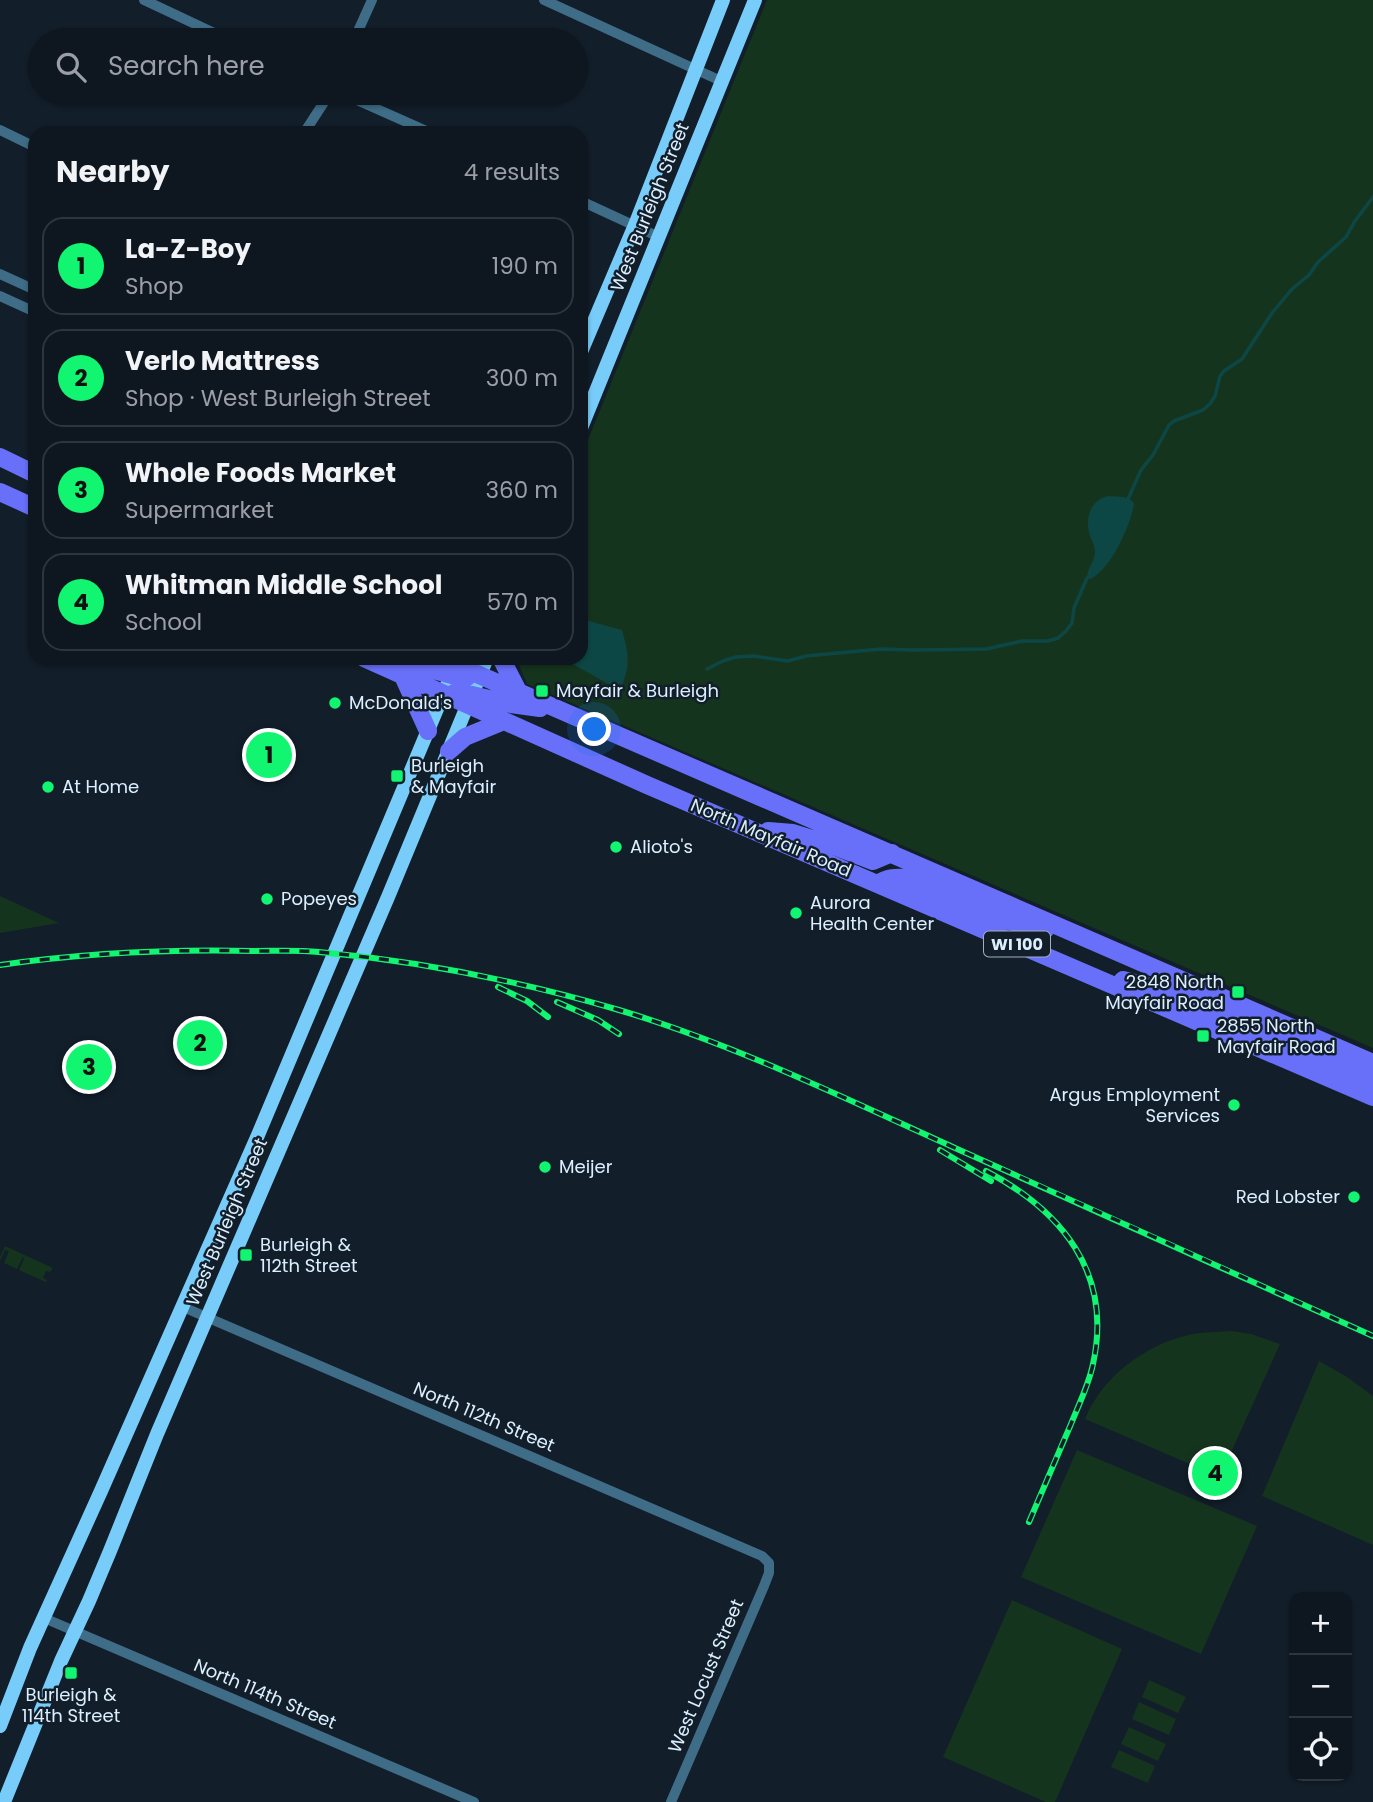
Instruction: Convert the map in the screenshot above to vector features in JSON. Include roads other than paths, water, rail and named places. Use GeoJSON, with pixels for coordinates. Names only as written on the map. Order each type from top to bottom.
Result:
{"type":"FeatureCollection","features":[{"type":"Feature","properties":{"kind":"main road","name":"West Burleigh Street"},"geometry":{"type":"LineString","coordinates":[[588,336],[635,225],[723,0]]}},
{"type":"Feature","properties":{"kind":"main road","name":"West Burleigh Street"},"geometry":{"type":"LineString","coordinates":[[588,408],[755,0]]}},
{"type":"Feature","properties":{"kind":"main road"},"geometry":{"type":"LineString","coordinates":[[0,457],[28,471]]}},
{"type":"Feature","properties":{"kind":"main road"},"geometry":{"type":"LineString","coordinates":[[0,492],[28,500]]}},
{"type":"Feature","properties":{"kind":"main road"},"geometry":{"type":"LineString","coordinates":[[379,665],[444,695],[459,693],[470,700],[558,710]]}},
{"type":"Feature","properties":{"kind":"main road","name":"West Burleigh Street"},"geometry":{"type":"LineString","coordinates":[[0,1726],[30,1648],[263,1122],[444,695],[452,665]]}},
{"type":"Feature","properties":{"kind":"main road"},"geometry":{"type":"LineString","coordinates":[[454,665],[480,676]]}},
{"type":"Feature","properties":{"kind":"main road","name":"West Burleigh Street"},"geometry":{"type":"LineString","coordinates":[[4,1802],[61,1661],[110,1551],[156,1434],[484,665]]}},
{"type":"Feature","properties":{"kind":"main road"},"geometry":{"type":"LineString","coordinates":[[505,665],[519,693]]}},
{"type":"Feature","properties":{"kind":"main road"},"geometry":{"type":"LineString","coordinates":[[403,676],[428,731]]}},
{"type":"Feature","properties":{"kind":"main road","name":"North Mayfair Road"},"geometry":{"type":"LineString","coordinates":[[480,676],[1373,1063]]}},
{"type":"Feature","properties":{"kind":"main road","name":"North Mayfair Road"},"geometry":{"type":"LineString","coordinates":[[470,700],[504,721],[877,884],[1280,1057],[1370,1091]]}},
{"type":"Feature","properties":{"kind":"main road"},"geometry":{"type":"LineString","coordinates":[[449,751],[465,737],[504,721]]}},
{"type":"Feature","properties":{"kind":"main road"},"geometry":{"type":"LineString","coordinates":[[754,830],[793,833],[873,861],[892,853]]}},
{"type":"Feature","properties":{"kind":"main road"},"geometry":{"type":"LineString","coordinates":[[877,884],[885,879],[906,878],[1001,919],[1093,942]]}},
{"type":"Feature","properties":{"kind":"main road"},"geometry":{"type":"LineString","coordinates":[[1072,967],[1169,992],[1264,1033],[1283,1035],[1292,1028]]}},
{"type":"Feature","properties":{"kind":"street"},"geometry":{"type":"LineString","coordinates":[[144,0],[204,28]]}},
{"type":"Feature","properties":{"kind":"street"},"geometry":{"type":"LineString","coordinates":[[359,28],[372,0]]}},
{"type":"Feature","properties":{"kind":"street"},"geometry":{"type":"LineString","coordinates":[[544,0],[721,81]]}},
{"type":"Feature","properties":{"kind":"street"},"geometry":{"type":"LineString","coordinates":[[308,126],[322,105]]}},
{"type":"Feature","properties":{"kind":"street"},"geometry":{"type":"LineString","coordinates":[[368,105],[415,126]]}},
{"type":"Feature","properties":{"kind":"street"},"geometry":{"type":"LineString","coordinates":[[0,130],[28,144]]}},
{"type":"Feature","properties":{"kind":"street"},"geometry":{"type":"LineString","coordinates":[[588,204],[659,237]]}},
{"type":"Feature","properties":{"kind":"street"},"geometry":{"type":"LineString","coordinates":[[0,274],[28,287]]}},
{"type":"Feature","properties":{"kind":"street"},"geometry":{"type":"LineString","coordinates":[[0,296],[28,309]]}},
{"type":"Feature","properties":{"kind":"street","name":"North 112th Street"},"geometry":{"type":"LineString","coordinates":[[183,1307],[623,1495],[762,1556],[769,1563]]}},
{"type":"Feature","properties":{"kind":"street","name":"West Locust Street"},"geometry":{"type":"LineString","coordinates":[[671,1802],[764,1586],[769,1573],[769,1563]]}},
{"type":"Feature","properties":{"kind":"street","name":"North 114th Street"},"geometry":{"type":"LineString","coordinates":[[44,1618],[474,1802]]}},
{"type":"Feature","properties":{"kind":"waterway"},"geometry":{"type":"LineString","coordinates":[[1128,499],[1141,470],[1153,455],[1169,425],[1203,410],[1210,404],[1220,376],[1242,359],[1272,313],[1318,262],[1346,237],[1373,197]]}},
{"type":"Feature","properties":{"kind":"waterway"},"geometry":{"type":"LineString","coordinates":[[707,669],[736,657],[753,656],[788,661],[806,656],[881,649],[986,649],[1022,641],[1048,641],[1058,638],[1072,623],[1074,608],[1087,578]]}},
{"type":"Feature","properties":{"kind":"railway"},"geometry":{"type":"LineString","coordinates":[[0,965],[127,953],[311,951],[433,967],[583,1000],[705,1039],[789,1073],[1373,1336]]}},
{"type":"Feature","properties":{"kind":"railway"},"geometry":{"type":"LineString","coordinates":[[498,987],[527,1001],[548,1017]]}},
{"type":"Feature","properties":{"kind":"railway"},"geometry":{"type":"LineString","coordinates":[[557,1002],[598,1020],[619,1034]]}},
{"type":"Feature","properties":{"kind":"railway"},"geometry":{"type":"LineString","coordinates":[[940,1150],[991,1181]]}},
{"type":"Feature","properties":{"kind":"railway"},"geometry":{"type":"LineString","coordinates":[[986,1171],[1038,1205],[1059,1226],[1076,1248],[1088,1273],[1095,1301],[1097,1331],[1089,1379],[1029,1522]]}},
{"type":"Feature","properties":{"kind":"place","name":"Mayfair & Burleigh"},"geometry":{"type":"Point","coordinates":[542,691]}},
{"type":"Feature","properties":{"kind":"place","name":"McDonald's"},"geometry":{"type":"Point","coordinates":[335,703]}},
{"type":"Feature","properties":{"kind":"place","name":"La-Z-Boy"},"geometry":{"type":"Point","coordinates":[269,755]}},
{"type":"Feature","properties":{"kind":"place","name":"Burleigh & Mayfair"},"geometry":{"type":"Point","coordinates":[397,776]}},
{"type":"Feature","properties":{"kind":"place","name":"At Home"},"geometry":{"type":"Point","coordinates":[48,787]}},
{"type":"Feature","properties":{"kind":"place","name":"Alioto's"},"geometry":{"type":"Point","coordinates":[616,847]}},
{"type":"Feature","properties":{"kind":"place","name":"Popeyes"},"geometry":{"type":"Point","coordinates":[267,899]}},
{"type":"Feature","properties":{"kind":"place","name":"Aurora Health Center"},"geometry":{"type":"Point","coordinates":[796,913]}},
{"type":"Feature","properties":{"kind":"place","name":"2848 North Mayfair Road"},"geometry":{"type":"Point","coordinates":[1238,992]}},
{"type":"Feature","properties":{"kind":"place","name":"2855 North Mayfair Road"},"geometry":{"type":"Point","coordinates":[1203,1036]}},
{"type":"Feature","properties":{"kind":"place","name":"Verlo Mattress"},"geometry":{"type":"Point","coordinates":[200,1043]}},
{"type":"Feature","properties":{"kind":"place","name":"Whole Foods Market"},"geometry":{"type":"Point","coordinates":[89,1067]}},
{"type":"Feature","properties":{"kind":"place","name":"Argus Employment Services"},"geometry":{"type":"Point","coordinates":[1234,1105]}},
{"type":"Feature","properties":{"kind":"place","name":"Meijer"},"geometry":{"type":"Point","coordinates":[545,1167]}},
{"type":"Feature","properties":{"kind":"place","name":"Red Lobster"},"geometry":{"type":"Point","coordinates":[1354,1197]}},
{"type":"Feature","properties":{"kind":"place","name":"Burleigh & 112th Street"},"geometry":{"type":"Point","coordinates":[246,1255]}},
{"type":"Feature","properties":{"kind":"place","name":"Whitman Middle School"},"geometry":{"type":"Point","coordinates":[1215,1473]}},
{"type":"Feature","properties":{"kind":"place","name":"Burleigh & 114th Street"},"geometry":{"type":"Point","coordinates":[71,1673]}}]}
